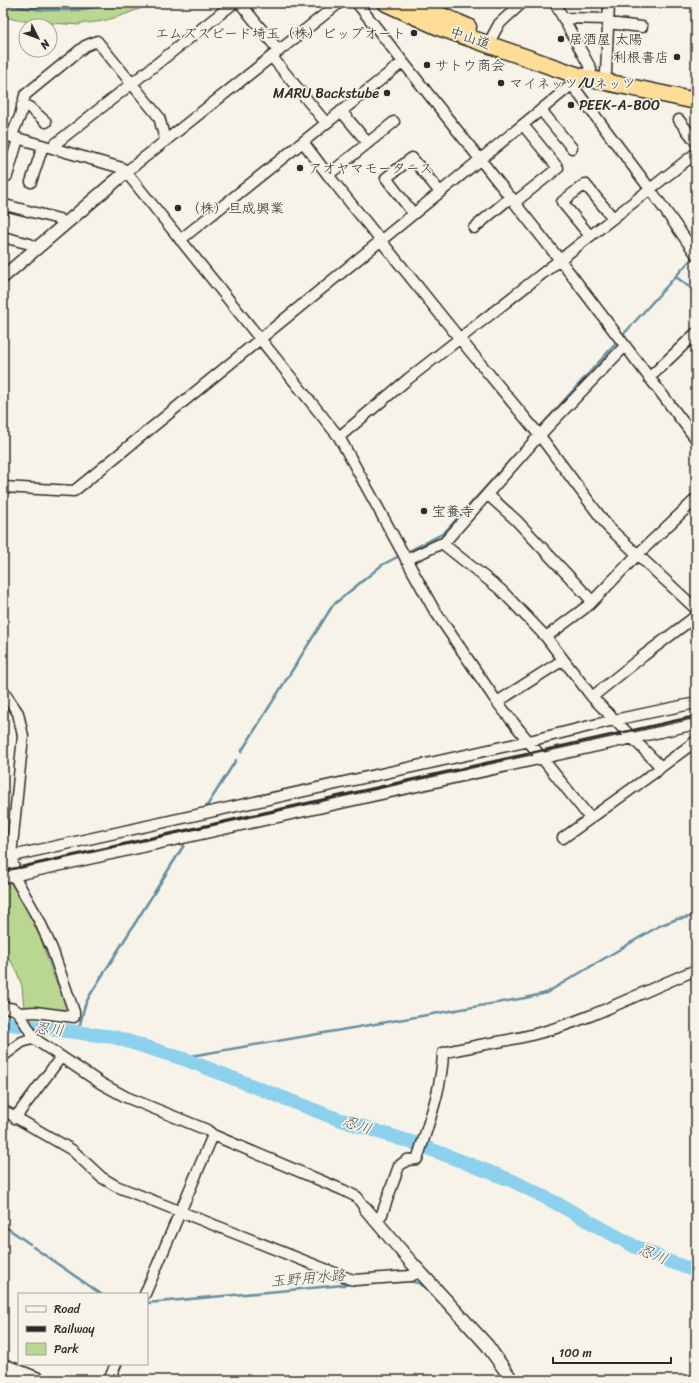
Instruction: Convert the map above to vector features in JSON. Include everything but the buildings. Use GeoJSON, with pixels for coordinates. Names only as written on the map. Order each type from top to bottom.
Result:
{"type":"FeatureCollection","features":[{"type":"Feature","properties":{"kind":"highway","name":"中山道"},"geometry":{"type":"LineString","coordinates":[[386,3],[441,28],[586,76],[696,92]]}},
{"type":"Feature","properties":{"kind":"highway","name":"中山道"},"geometry":{"type":"LineString","coordinates":[[412,3],[586,76],[696,92]]}},
{"type":"Feature","properties":{"kind":"main road"},"geometry":{"type":"LineString","coordinates":[[3,1366],[38,1380]]}},
{"type":"Feature","properties":{"kind":"street"},"geometry":{"type":"LineString","coordinates":[[53,148],[55,144],[234,3]]}},
{"type":"Feature","properties":{"kind":"street"},"geometry":{"type":"LineString","coordinates":[[240,3],[326,123]]}},
{"type":"Feature","properties":{"kind":"street"},"geometry":{"type":"LineString","coordinates":[[3,277],[126,172],[339,3]]}},
{"type":"Feature","properties":{"kind":"street"},"geometry":{"type":"LineString","coordinates":[[357,3],[560,260],[696,439]]}},
{"type":"Feature","properties":{"kind":"street"},"geometry":{"type":"LineString","coordinates":[[492,37],[499,24],[522,3]]}},
{"type":"Feature","properties":{"kind":"street"},"geometry":{"type":"LineString","coordinates":[[554,3],[563,18],[586,76],[650,189],[696,254]]}},
{"type":"Feature","properties":{"kind":"street"},"geometry":{"type":"LineString","coordinates":[[3,487],[74,491],[261,340],[439,191],[586,76],[608,21],[609,3]]}},
{"type":"Feature","properties":{"kind":"street"},"geometry":{"type":"LineString","coordinates":[[563,18],[608,21],[642,27]]}},
{"type":"Feature","properties":{"kind":"street"},"geometry":{"type":"LineString","coordinates":[[7,176],[8,137],[20,116],[25,95],[84,46],[94,41],[99,43],[159,117],[164,136],[167,140]]}},
{"type":"Feature","properties":{"kind":"street"},"geometry":{"type":"LineString","coordinates":[[180,240],[403,62]]}},
{"type":"Feature","properties":{"kind":"street"},"geometry":{"type":"LineString","coordinates":[[480,158],[586,76]]}},
{"type":"Feature","properties":{"kind":"street"},"geometry":{"type":"LineString","coordinates":[[22,106],[29,107],[46,122]]}},
{"type":"Feature","properties":{"kind":"street"},"geometry":{"type":"LineString","coordinates":[[541,110],[572,148]]}},
{"type":"Feature","properties":{"kind":"street"},"geometry":{"type":"LineString","coordinates":[[341,111],[368,143]]}},
{"type":"Feature","properties":{"kind":"street"},"geometry":{"type":"LineString","coordinates":[[680,120],[696,142]]}},
{"type":"Feature","properties":{"kind":"street"},"geometry":{"type":"LineString","coordinates":[[328,175],[394,122]]}},
{"type":"Feature","properties":{"kind":"street"},"geometry":{"type":"LineString","coordinates":[[474,228],[558,168],[523,125]]}},
{"type":"Feature","properties":{"kind":"street"},"geometry":{"type":"LineString","coordinates":[[8,137],[122,168],[126,172],[339,437],[433,608],[497,702],[590,818]]}},
{"type":"Feature","properties":{"kind":"street"},"geometry":{"type":"LineString","coordinates":[[303,142],[380,240],[540,436],[608,527],[696,609]]}},
{"type":"Feature","properties":{"kind":"street"},"geometry":{"type":"LineString","coordinates":[[31,182],[42,146]]}},
{"type":"Feature","properties":{"kind":"street"},"geometry":{"type":"LineString","coordinates":[[339,437],[408,379],[696,153]]}},
{"type":"Feature","properties":{"kind":"street"},"geometry":{"type":"LineString","coordinates":[[412,212],[386,178],[412,158],[439,191]]}},
{"type":"Feature","properties":{"kind":"street"},"geometry":{"type":"LineString","coordinates":[[590,236],[562,202],[585,184],[613,218]]}},
{"type":"Feature","properties":{"kind":"street"},"geometry":{"type":"LineString","coordinates":[[380,240],[439,191]]}},
{"type":"Feature","properties":{"kind":"street"},"geometry":{"type":"LineString","coordinates":[[3,211],[5,205],[59,219],[65,224]]}},
{"type":"Feature","properties":{"kind":"street"},"geometry":{"type":"LineString","coordinates":[[3,237],[30,244],[35,249]]}},
{"type":"Feature","properties":{"kind":"street"},"geometry":{"type":"LineString","coordinates":[[649,378],[696,333]]}},
{"type":"Feature","properties":{"kind":"street"},"geometry":{"type":"LineString","coordinates":[[406,560],[443,544],[540,436],[625,346]]}},
{"type":"Feature","properties":{"kind":"street"},"geometry":{"type":"LineString","coordinates":[[487,494],[516,520],[592,601]]}},
{"type":"Feature","properties":{"kind":"street"},"geometry":{"type":"LineString","coordinates":[[546,637],[592,601],[637,554],[696,499]]}},
{"type":"Feature","properties":{"kind":"street"},"geometry":{"type":"LineString","coordinates":[[443,544],[501,590],[546,637],[592,697],[661,767]]}},
{"type":"Feature","properties":{"kind":"street"},"geometry":{"type":"LineString","coordinates":[[592,697],[696,616]]}},
{"type":"Feature","properties":{"kind":"street"},"geometry":{"type":"LineString","coordinates":[[497,702],[563,660]]}},
{"type":"Feature","properties":{"kind":"street"},"geometry":{"type":"LineString","coordinates":[[3,691],[18,713],[23,736],[7,857],[52,949],[74,1012],[74,1017],[35,1012],[20,1014]]}},
{"type":"Feature","properties":{"kind":"street"},"geometry":{"type":"LineString","coordinates":[[7,857],[529,741],[614,720],[696,703]]}},
{"type":"Feature","properties":{"kind":"street"},"geometry":{"type":"LineString","coordinates":[[3,878],[696,724]]}},
{"type":"Feature","properties":{"kind":"street"},"geometry":{"type":"LineString","coordinates":[[563,838],[696,741]]}},
{"type":"Feature","properties":{"kind":"street"},"geometry":{"type":"LineString","coordinates":[[376,1222],[382,1214],[399,1166],[408,1160],[417,1159],[418,1157],[432,1114],[442,1070],[443,1053],[535,1034],[568,1024],[602,1011],[696,970]]}},
{"type":"Feature","properties":{"kind":"street"},"geometry":{"type":"LineString","coordinates":[[3,1007],[14,1009],[20,1014],[34,1038],[61,1057],[126,1097],[207,1130],[213,1135],[357,1197],[376,1222],[487,1345],[512,1380]]}},
{"type":"Feature","properties":{"kind":"street"},"geometry":{"type":"LineString","coordinates":[[3,1056],[22,1042],[34,1038]]}},
{"type":"Feature","properties":{"kind":"street"},"geometry":{"type":"LineString","coordinates":[[16,1118],[61,1057]]}},
{"type":"Feature","properties":{"kind":"street"},"geometry":{"type":"LineString","coordinates":[[3,1110],[72,1150],[101,1177],[116,1186],[354,1280],[410,1276],[420,1272]]}},
{"type":"Feature","properties":{"kind":"street"},"geometry":{"type":"LineString","coordinates":[[145,1293],[213,1135]]}},
{"type":"Feature","properties":{"kind":"street"},"geometry":{"type":"LineString","coordinates":[[109,1380],[116,1365]]}},
{"type":"Feature","properties":{"kind":"green space"},"geometry":{"type":"Polygon","coordinates":[[[3,3],[155,3],[127,14],[99,22],[80,23],[80,25],[58,23],[58,18],[18,18],[18,20],[3,17],[3,3]]]}},
{"type":"Feature","properties":{"kind":"green space"},"geometry":{"type":"Polygon","coordinates":[[[10,882],[26,908],[41,939],[54,977],[71,1014],[24,1009],[22,986],[16,969],[3,950],[3,883],[10,882]]]}},
{"type":"Feature","properties":{"kind":"waterway"},"geometry":{"type":"LineString","coordinates":[[44,10],[78,10],[117,3]]}},
{"type":"Feature","properties":{"kind":"waterway"},"geometry":{"type":"LineString","coordinates":[[3,4],[42,10]]}},
{"type":"Feature","properties":{"kind":"waterway"},"geometry":{"type":"LineString","coordinates":[[696,182],[693,183],[696,194]]}},
{"type":"Feature","properties":{"kind":"waterway"},"geometry":{"type":"LineString","coordinates":[[621,337],[694,256]]}},
{"type":"Feature","properties":{"kind":"waterway"},"geometry":{"type":"LineString","coordinates":[[676,277],[696,292]]}},
{"type":"Feature","properties":{"kind":"waterway"},"geometry":{"type":"LineString","coordinates":[[538,429],[618,341]]}},
{"type":"Feature","properties":{"kind":"waterway"},"geometry":{"type":"LineString","coordinates":[[405,553],[444,533],[535,433]]}},
{"type":"Feature","properties":{"kind":"waterway"},"geometry":{"type":"LineString","coordinates":[[241,752],[333,605],[382,565],[401,555]]}},
{"type":"Feature","properties":{"kind":"waterway"},"geometry":{"type":"LineString","coordinates":[[205,809],[236,760]]}},
{"type":"Feature","properties":{"kind":"waterway"},"geometry":{"type":"LineString","coordinates":[[78,1032],[85,1005],[90,995],[184,845]]}},
{"type":"Feature","properties":{"kind":"waterway"},"geometry":{"type":"LineString","coordinates":[[184,1059],[191,1056],[525,998],[546,993],[659,926],[677,919],[696,916]]}},
{"type":"Feature","properties":{"kind":"waterway","name":"忍川"},"geometry":{"type":"LineString","coordinates":[[3,1023],[114,1037],[184,1059],[332,1117],[417,1144],[513,1181],[634,1246],[696,1271]]}},
{"type":"Feature","properties":{"kind":"waterway","name":"玉野用水路"},"geometry":{"type":"LineString","coordinates":[[3,1225],[30,1244]]}},
{"type":"Feature","properties":{"kind":"waterway","name":"玉野用水路"},"geometry":{"type":"LineString","coordinates":[[33,1247],[100,1293]]}},
{"type":"Feature","properties":{"kind":"waterway","name":"玉野用水路"},"geometry":{"type":"LineString","coordinates":[[409,1281],[418,1283],[431,1292]]}},
{"type":"Feature","properties":{"kind":"waterway","name":"玉野用水路"},"geometry":{"type":"LineString","coordinates":[[148,1303],[354,1284]]}},
{"type":"Feature","properties":{"kind":"waterway","name":"玉野用水路"},"geometry":{"type":"LineString","coordinates":[[476,1342],[487,1355]]}},
{"type":"Feature","properties":{"kind":"railway"},"geometry":{"type":"LineString","coordinates":[[3,871],[696,716]]}},
{"type":"Feature","properties":{"kind":"place","name":"エムズスピード埼玉（株）ビップオート"},"geometry":{"type":"Point","coordinates":[414,33]}},
{"type":"Feature","properties":{"kind":"place","name":"居酒屋 太陽"},"geometry":{"type":"Point","coordinates":[561,39]}},
{"type":"Feature","properties":{"kind":"place","name":"利根書店"},"geometry":{"type":"Point","coordinates":[677,57]}},
{"type":"Feature","properties":{"kind":"place","name":"サトウ商会"},"geometry":{"type":"Point","coordinates":[427,65]}},
{"type":"Feature","properties":{"kind":"place","name":"マイネッツ/Uネッツ"},"geometry":{"type":"Point","coordinates":[501,83]}},
{"type":"Feature","properties":{"kind":"place","name":"MARU Backstube"},"geometry":{"type":"Point","coordinates":[387,93]}},
{"type":"Feature","properties":{"kind":"place","name":"PEEK-A-BOO"},"geometry":{"type":"Point","coordinates":[571,105]}},
{"type":"Feature","properties":{"kind":"place","name":"アオヤマモータース"},"geometry":{"type":"Point","coordinates":[300,168]}},
{"type":"Feature","properties":{"kind":"place","name":"（株）旦成興業"},"geometry":{"type":"Point","coordinates":[178,208]}},
{"type":"Feature","properties":{"kind":"place","name":"宝養寺"},"geometry":{"type":"Point","coordinates":[424,511]}}]}
